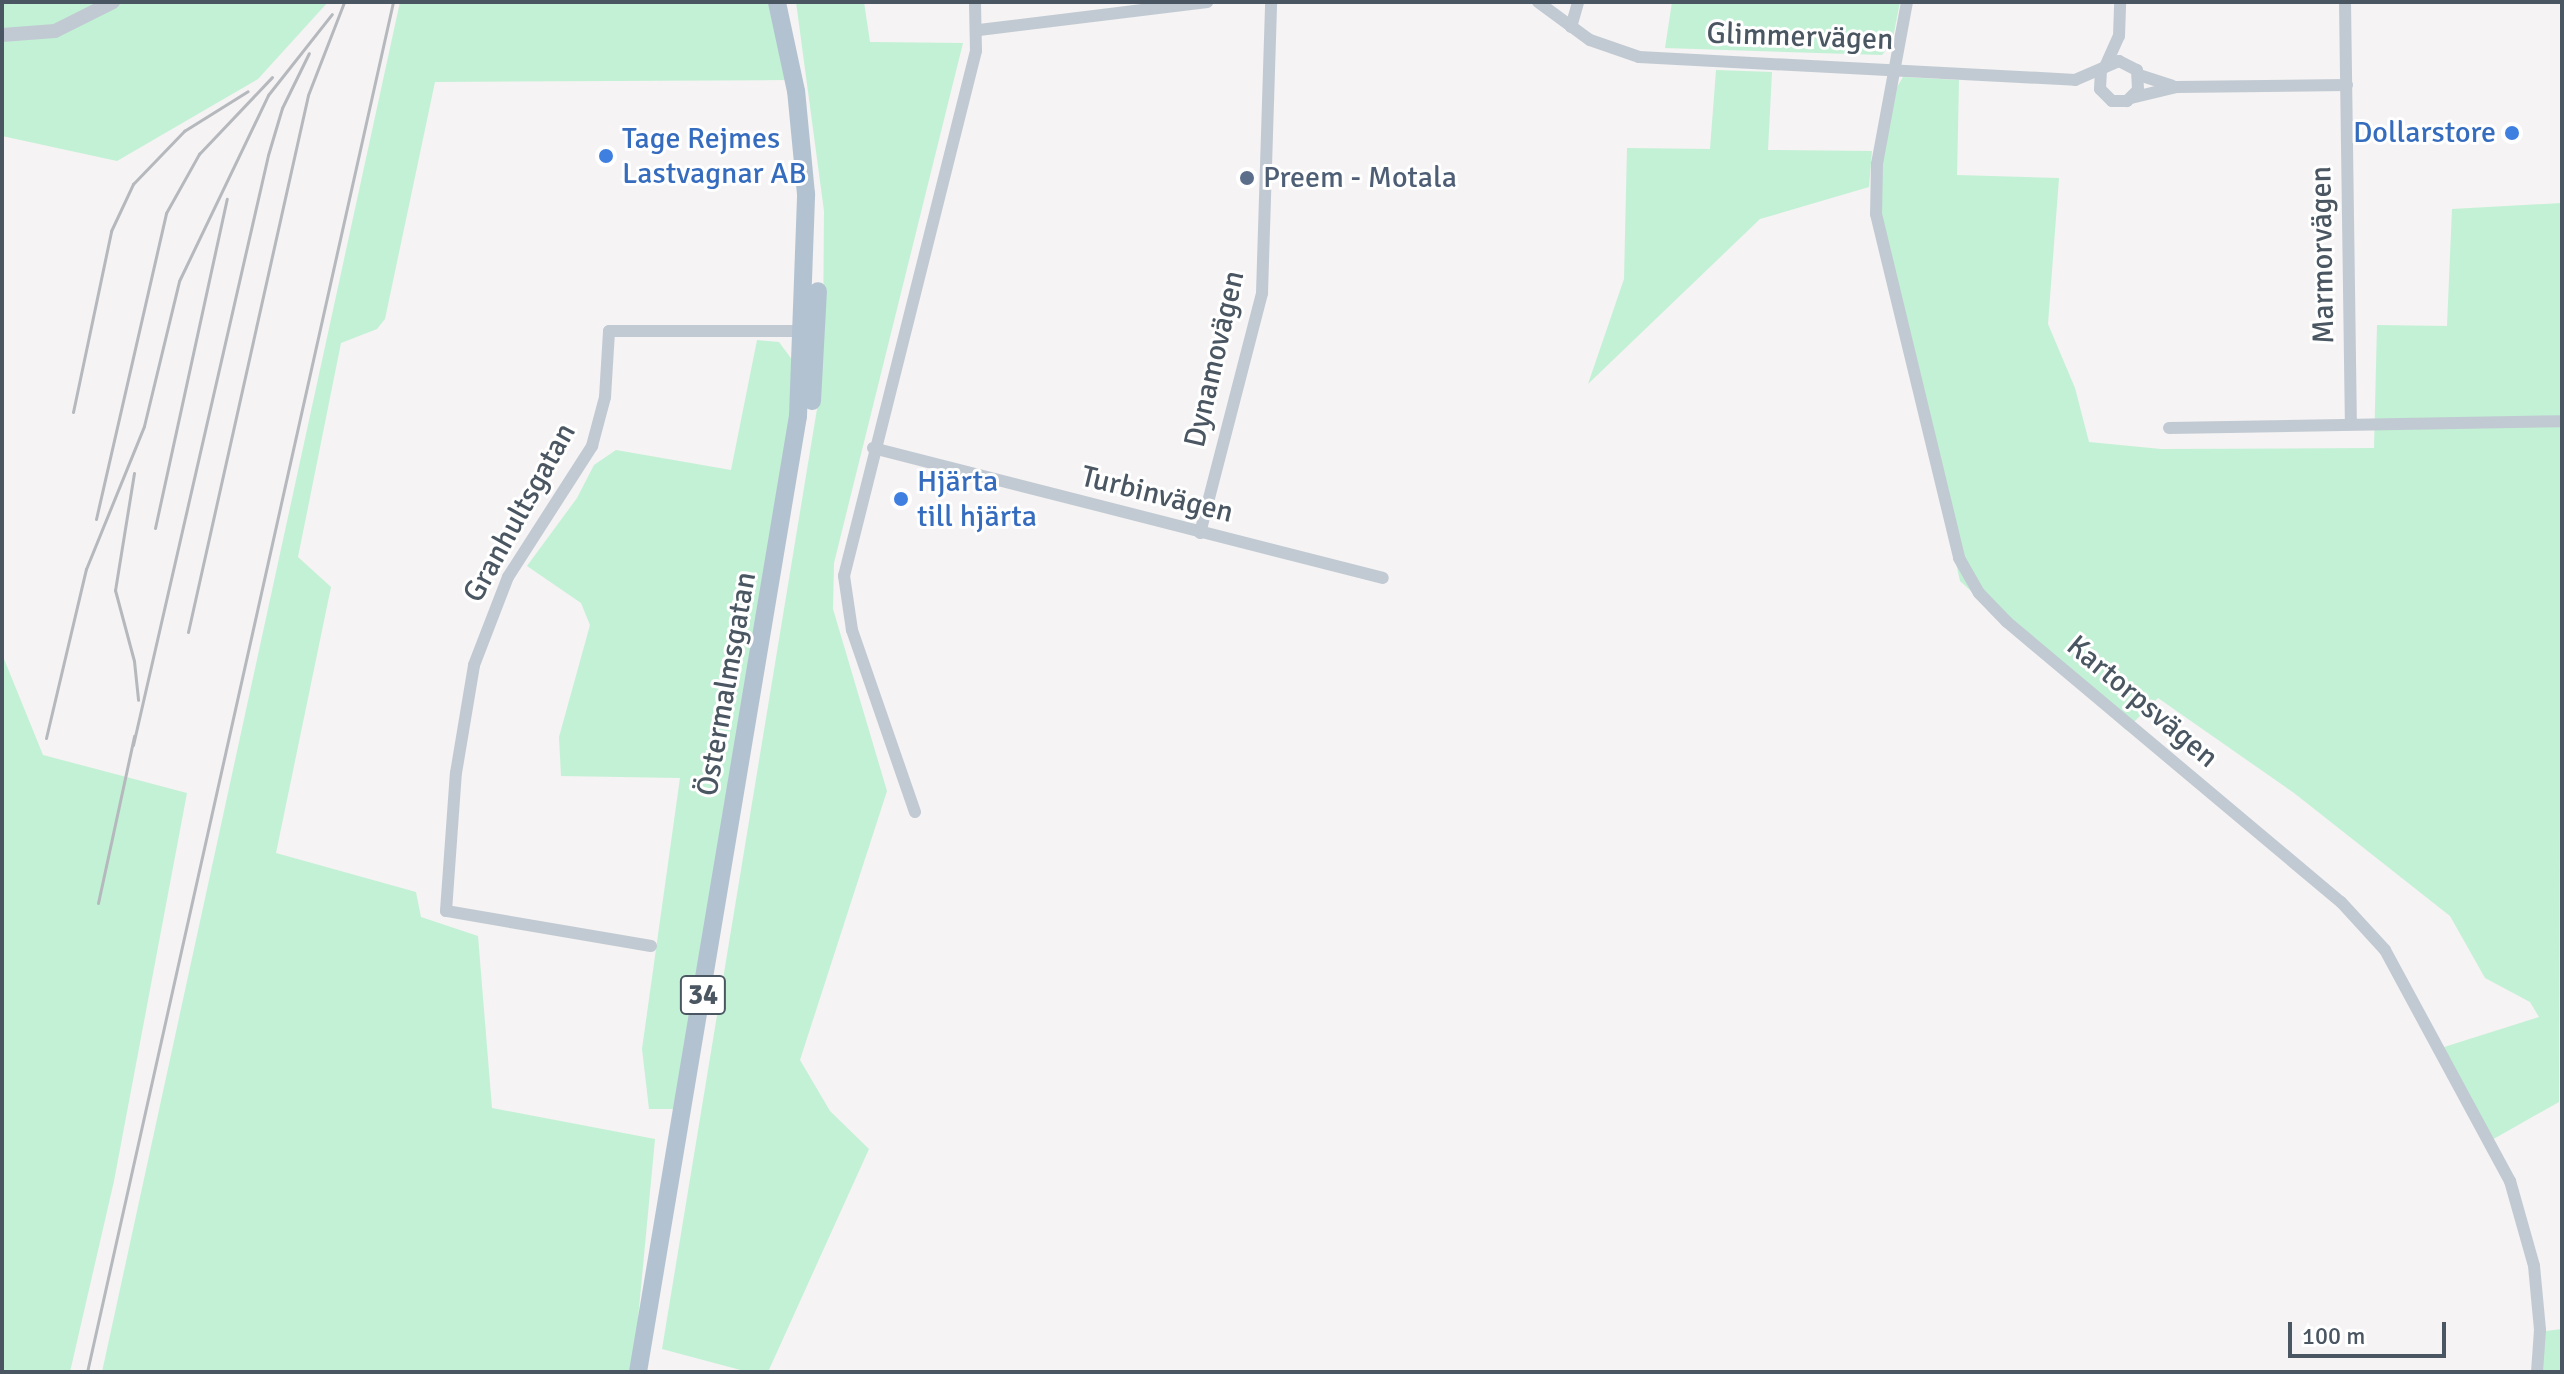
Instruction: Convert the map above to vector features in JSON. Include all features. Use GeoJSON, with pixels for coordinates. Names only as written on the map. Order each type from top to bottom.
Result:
{"type":"FeatureCollection","features":[{"type":"Feature","properties":{"kind":"main road","name":"Östermalmsgatan"},"geometry":{"type":"LineString","coordinates":[[638,1372],[787,500],[811,331],[803,146],[777,2]]}},
{"type":"Feature","properties":{"kind":"main road","name":"Östermalmsgatan"},"geometry":{"type":"LineString","coordinates":[[650,1372],[803,465],[811,331],[810,145],[791,2]]}},
{"type":"Feature","properties":{"kind":"street"},"geometry":{"type":"LineString","coordinates":[[2,35],[55,31],[113,2]]}},
{"type":"Feature","properties":{"kind":"street"},"geometry":{"type":"LineString","coordinates":[[915,812],[844,594],[848,544],[979,30],[975,2]]}},
{"type":"Feature","properties":{"kind":"street"},"geometry":{"type":"LineString","coordinates":[[979,30],[1207,2]]}},
{"type":"Feature","properties":{"kind":"street","name":"Dynamovägen"},"geometry":{"type":"LineString","coordinates":[[1200,533],[1262,293],[1271,2]]}},
{"type":"Feature","properties":{"kind":"street","name":"Glimmervägen"},"geometry":{"type":"LineString","coordinates":[[1538,2],[1602,46],[1639,57],[1894,67],[2075,80],[2100,89],[2112,101],[2131,98]]}},
{"type":"Feature","properties":{"kind":"street"},"geometry":{"type":"LineString","coordinates":[[1571,27],[1578,2]]}},
{"type":"Feature","properties":{"kind":"street","name":"Kartorpsvägen"},"geometry":{"type":"LineString","coordinates":[[1907,2],[1877,164],[1876,214],[1937,482],[1966,574],[2007,622],[2341,902],[2385,950],[2484,1126],[2513,1191],[2537,1288],[2537,1372]]}},
{"type":"Feature","properties":{"kind":"street"},"geometry":{"type":"LineString","coordinates":[[2120,2],[2119,36],[2130,63],[2139,75],[2176,87]]}},
{"type":"Feature","properties":{"kind":"street","name":"Marmorvägen"},"geometry":{"type":"LineString","coordinates":[[2345,2],[2351,424]]}},
{"type":"Feature","properties":{"kind":"street"},"geometry":{"type":"LineString","coordinates":[[2100,89],[2103,69],[2119,36]]}},
{"type":"Feature","properties":{"kind":"street","name":"Glimmervägen"},"geometry":{"type":"LineString","coordinates":[[2075,80],[2119,61],[2130,63]]}},
{"type":"Feature","properties":{"kind":"street"},"geometry":{"type":"LineString","coordinates":[[2131,98],[2139,75]]}},
{"type":"Feature","properties":{"kind":"street"},"geometry":{"type":"LineString","coordinates":[[2131,98],[2176,87],[2347,85]]}},
{"type":"Feature","properties":{"kind":"street","name":"Granhultsgatan"},"geometry":{"type":"LineString","coordinates":[[651,946],[446,911],[456,773],[474,665],[508,577],[592,446],[607,382],[609,331],[811,331]]}},
{"type":"Feature","properties":{"kind":"street"},"geometry":{"type":"LineString","coordinates":[[2169,428],[2562,421]]}},
{"type":"Feature","properties":{"kind":"street","name":"Turbinvägen"},"geometry":{"type":"LineString","coordinates":[[873,448],[1383,578]]}},
{"type":"Feature","properties":{"kind":"green space"},"geometry":{"type":"Polygon","coordinates":[[[2,2],[328,2],[258,79],[117,161],[2,136],[2,2]]]}},
{"type":"Feature","properties":{"kind":"green space"},"geometry":{"type":"Polygon","coordinates":[[[400,2],[768,2],[787,80],[435,82],[385,319],[377,329],[341,343],[298,557],[331,587],[276,853],[416,892],[421,917],[478,936],[492,1108],[655,1139],[633,1372],[102,1372],[400,2]]]}},
{"type":"Feature","properties":{"kind":"green space"},"geometry":{"type":"Polygon","coordinates":[[[796,2],[864,2],[870,42],[963,43],[834,563],[833,609],[887,791],[800,1060],[830,1111],[869,1149],[768,1372],[748,1372],[662,1349],[817,409],[823,338],[824,211],[796,2]]]}},
{"type":"Feature","properties":{"kind":"green space"},"geometry":{"type":"Polygon","coordinates":[[[1672,2],[1900,2],[1892,43],[1882,55],[1665,48],[1672,2]]]}},
{"type":"Feature","properties":{"kind":"green space"},"geometry":{"type":"Polygon","coordinates":[[[1716,70],[1772,72],[1768,150],[1872,151],[1869,187],[1760,219],[1588,384],[1624,279],[1627,148],[1710,149],[1716,70]]]}},
{"type":"Feature","properties":{"kind":"green space"},"geometry":{"type":"Polygon","coordinates":[[[1903,77],[1959,80],[1957,175],[2059,178],[2048,324],[2075,388],[2089,442],[2161,449],[2374,448],[2377,325],[2447,326],[2452,209],[2562,203],[2559,1102],[2490,1141],[2441,1048],[2539,1017],[2530,1002],[2485,978],[2450,916],[2294,793],[2158,698],[2126,730],[1960,581],[1873,191],[1885,107],[1903,77]]]}},
{"type":"Feature","properties":{"kind":"green space"},"geometry":{"type":"Polygon","coordinates":[[[757,340],[779,342],[793,361],[787,452],[675,1109],[649,1109],[642,1049],[680,778],[561,776],[559,737],[590,625],[581,603],[527,566],[577,498],[594,465],[616,450],[731,470],[757,340]]]}},
{"type":"Feature","properties":{"kind":"green space"},"geometry":{"type":"Polygon","coordinates":[[[2,654],[43,755],[187,793],[114,1181],[70,1372],[2,1372],[2,654]]]}},
{"type":"Feature","properties":{"kind":"green space"},"geometry":{"type":"Polygon","coordinates":[[[2562,1329],[2562,1372],[2535,1372],[2539,1332],[2562,1329]]]}},
{"type":"Feature","properties":{"kind":"railway"},"geometry":{"type":"LineString","coordinates":[[188,632],[308,95],[344,2]]}},
{"type":"Feature","properties":{"kind":"railway"},"geometry":{"type":"LineString","coordinates":[[87,1372],[393,2]]}},
{"type":"Feature","properties":{"kind":"railway"},"geometry":{"type":"LineString","coordinates":[[46,738],[86,569],[144,426],[179,281],[268,95],[332,14]]}},
{"type":"Feature","properties":{"kind":"railway"},"geometry":{"type":"LineString","coordinates":[[133,745],[268,155],[282,108],[309,53]]}},
{"type":"Feature","properties":{"kind":"railway"},"geometry":{"type":"LineString","coordinates":[[96,519],[166,213],[199,154],[272,77]]}},
{"type":"Feature","properties":{"kind":"railway"},"geometry":{"type":"LineString","coordinates":[[73,412],[111,231],[133,184],[184,131],[248,91]]}},
{"type":"Feature","properties":{"kind":"railway"},"geometry":{"type":"LineString","coordinates":[[155,528],[227,199]]}},
{"type":"Feature","properties":{"kind":"railway"},"geometry":{"type":"LineString","coordinates":[[134,473],[115,590],[134,661],[138,700]]}},
{"type":"Feature","properties":{"kind":"railway"},"geometry":{"type":"LineString","coordinates":[[98,903],[134,736]]}},
{"type":"Feature","properties":{"kind":"place","name":"Dollarstore"},"geometry":{"type":"Point","coordinates":[2512,133]}},
{"type":"Feature","properties":{"kind":"place","name":"Tage Rejmes Lastvagnar AB"},"geometry":{"type":"Point","coordinates":[606,156]}},
{"type":"Feature","properties":{"kind":"place","name":"Preem - Motala"},"geometry":{"type":"Point","coordinates":[1247,178]}},
{"type":"Feature","properties":{"kind":"place","name":"Hjärta till hjärta"},"geometry":{"type":"Point","coordinates":[901,499]}}]}
